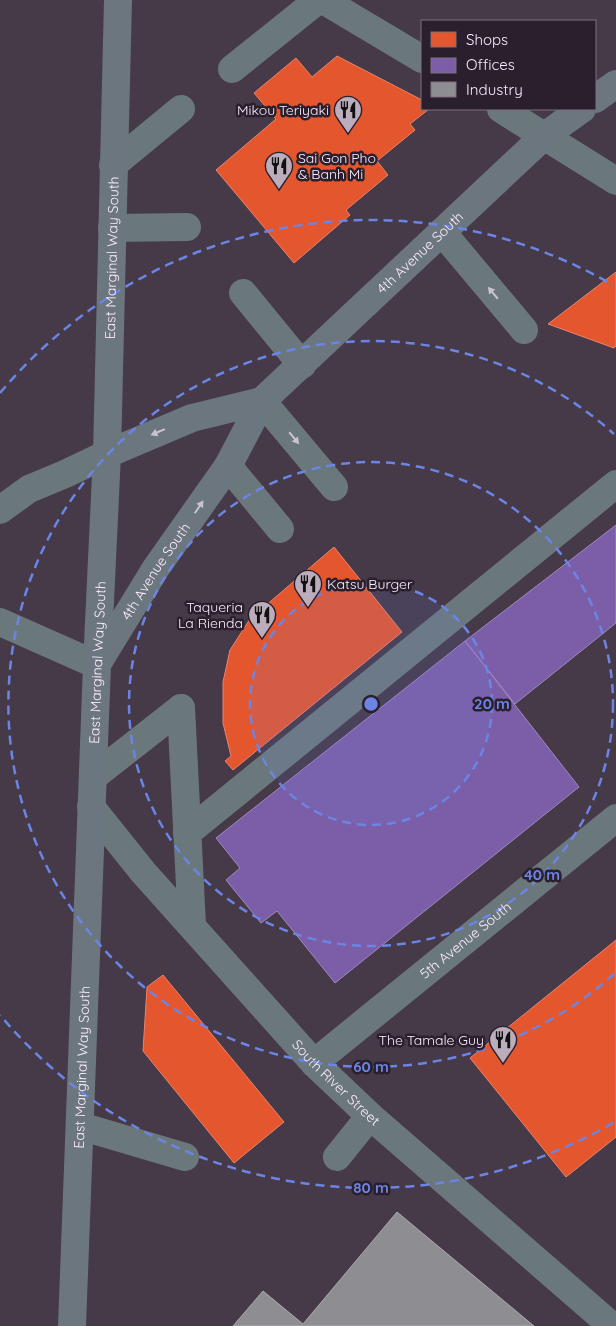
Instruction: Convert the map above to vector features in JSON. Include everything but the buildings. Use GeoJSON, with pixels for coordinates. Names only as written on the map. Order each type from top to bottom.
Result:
{"type":"FeatureCollection","features":[{"type":"Feature","properties":{"kind":"main road","name":"East Marginal Way South"},"geometry":{"type":"LineString","coordinates":[[72,1326],[96,666],[107,454],[118,0]]}},
{"type":"Feature","properties":{"kind":"main road"},"geometry":{"type":"LineString","coordinates":[[596,98],[616,84]]}},
{"type":"Feature","properties":{"kind":"main road","name":"4th Avenue South"},"geometry":{"type":"LineString","coordinates":[[96,666],[156,568],[228,466],[262,401],[543,137],[581,110]]}},
{"type":"Feature","properties":{"kind":"main road","name":"4th Avenue South"},"geometry":{"type":"LineString","coordinates":[[107,454],[192,418],[262,401]]}},
{"type":"Feature","properties":{"kind":"street"},"geometry":{"type":"LineString","coordinates":[[232,69],[318,0]]}},
{"type":"Feature","properties":{"kind":"street"},"geometry":{"type":"LineString","coordinates":[[323,0],[421,58]]}},
{"type":"Feature","properties":{"kind":"street"},"geometry":{"type":"LineString","coordinates":[[114,165],[181,109]]}},
{"type":"Feature","properties":{"kind":"street"},"geometry":{"type":"LineString","coordinates":[[502,110],[616,181]]}},
{"type":"Feature","properties":{"kind":"street"},"geometry":{"type":"LineString","coordinates":[[112,228],[187,227]]}},
{"type":"Feature","properties":{"kind":"street"},"geometry":{"type":"LineString","coordinates":[[442,232],[524,330]]}},
{"type":"Feature","properties":{"kind":"street"},"geometry":{"type":"LineString","coordinates":[[243,293],[302,365]]}},
{"type":"Feature","properties":{"kind":"street"},"geometry":{"type":"LineString","coordinates":[[262,401],[334,487]]}},
{"type":"Feature","properties":{"kind":"street","name":"4th Avenue South"},"geometry":{"type":"LineString","coordinates":[[0,510],[29,489],[107,454]]}},
{"type":"Feature","properties":{"kind":"street"},"geometry":{"type":"LineString","coordinates":[[228,466],[280,529]]}},
{"type":"Feature","properties":{"kind":"street"},"geometry":{"type":"LineString","coordinates":[[187,833],[616,484]]}},
{"type":"Feature","properties":{"kind":"street"},"geometry":{"type":"LineString","coordinates":[[0,622],[96,666]]}},
{"type":"Feature","properties":{"kind":"street"},"geometry":{"type":"LineString","coordinates":[[93,777],[181,708],[192,925]]}},
{"type":"Feature","properties":{"kind":"street","name":"South River Street"},"geometry":{"type":"LineString","coordinates":[[91,808],[143,872],[314,1063],[370,1116],[612,1326]]}},
{"type":"Feature","properties":{"kind":"street","name":"5th Avenue South"},"geometry":{"type":"LineString","coordinates":[[314,1063],[616,818]]}},
{"type":"Feature","properties":{"kind":"street"},"geometry":{"type":"LineString","coordinates":[[337,1157],[370,1116]]}},
{"type":"Feature","properties":{"kind":"street"},"geometry":{"type":"LineString","coordinates":[[80,1126],[185,1158]]}},
{"type":"Feature","properties":{"kind":"place","name":"Mikou Teriyaki"},"geometry":{"type":"Point","coordinates":[348,134]}},
{"type":"Feature","properties":{"kind":"place","name":"Sai Gon Pho & Banh Mi"},"geometry":{"type":"Point","coordinates":[279,190]}},
{"type":"Feature","properties":{"kind":"place","name":"Katsu Burger"},"geometry":{"type":"Point","coordinates":[308,608]}},
{"type":"Feature","properties":{"kind":"place","name":"Taqueria La Rienda"},"geometry":{"type":"Point","coordinates":[262,639]}},
{"type":"Feature","properties":{"kind":"place","name":"The Tamale Guy"},"geometry":{"type":"Point","coordinates":[503,1064]}}]}
